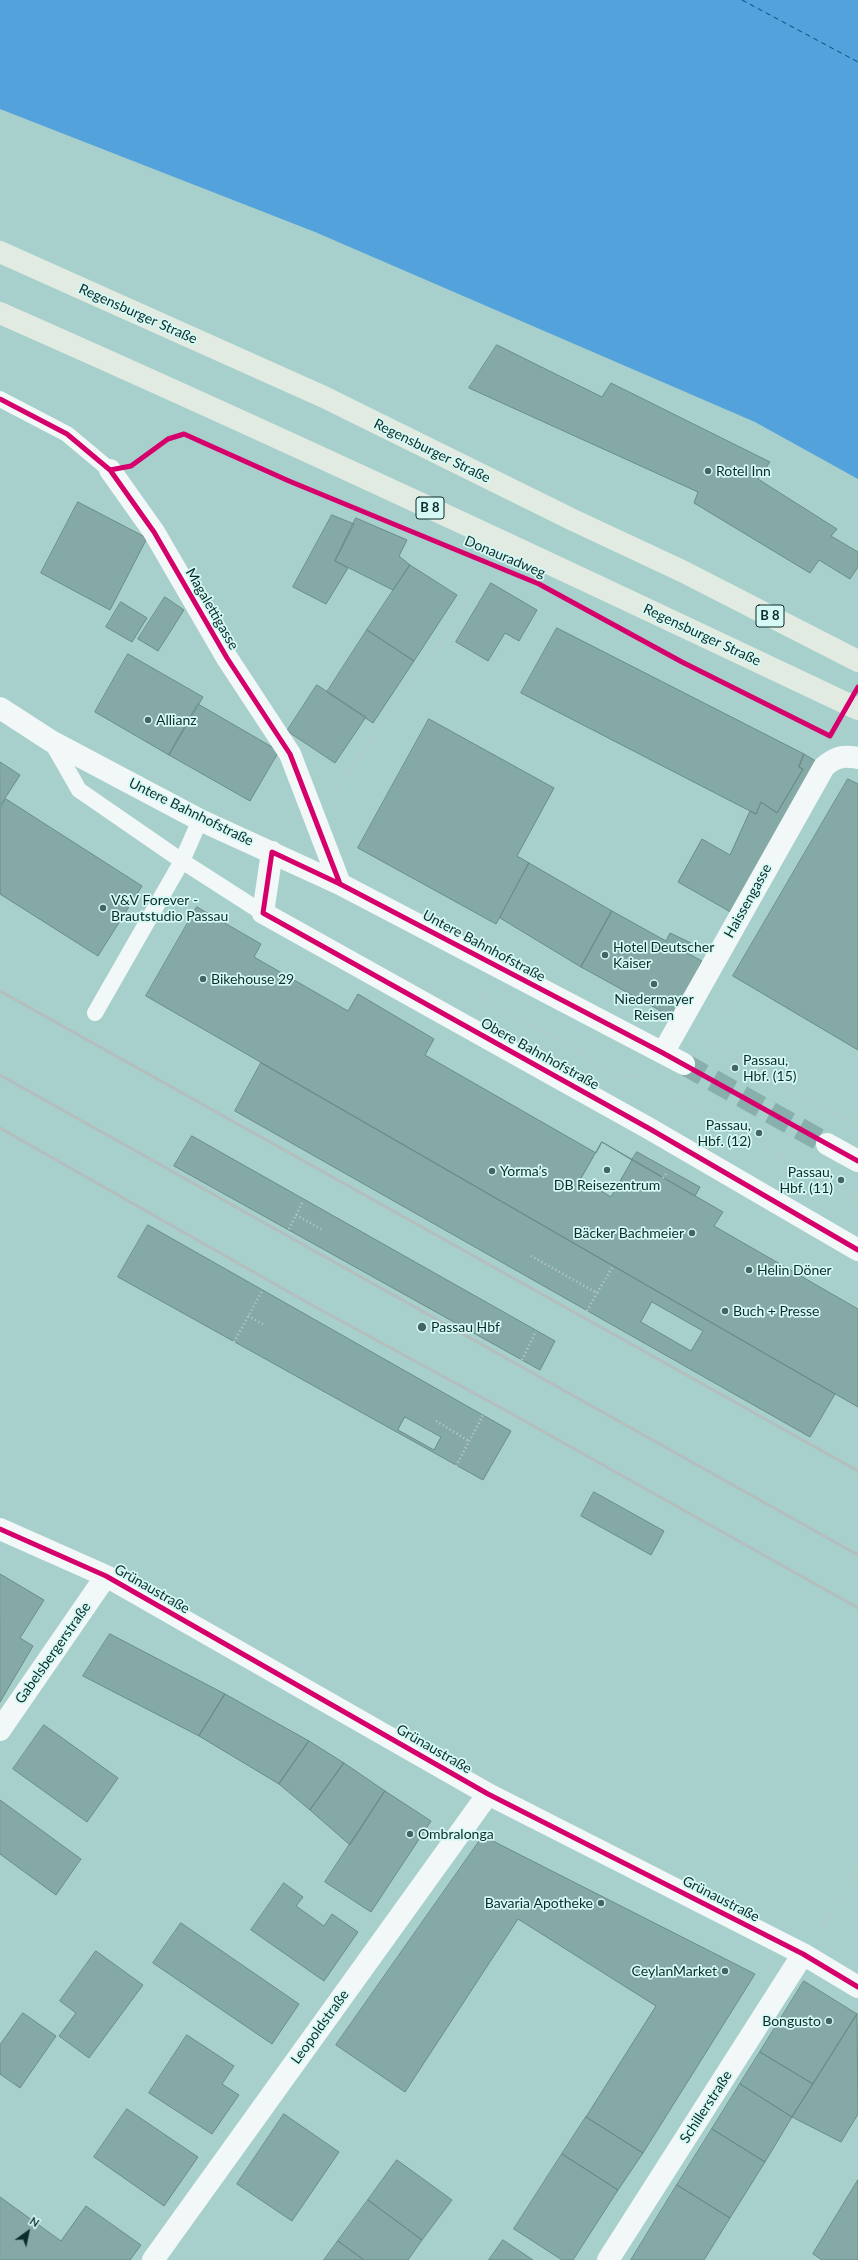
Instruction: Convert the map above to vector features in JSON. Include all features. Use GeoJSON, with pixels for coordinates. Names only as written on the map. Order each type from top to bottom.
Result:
{"type":"FeatureCollection","features":[{"type":"Feature","properties":{"kind":"main road","name":"Regensburger Straße"},"geometry":{"type":"LineString","coordinates":[[0,252],[324,397],[573,520],[682,570],[858,661]]}},
{"type":"Feature","properties":{"kind":"main road","name":"Regensburger Straße"},"geometry":{"type":"LineString","coordinates":[[0,313],[154,381],[502,541],[858,709]]}},
{"type":"Feature","properties":{"kind":"street","name":"Magalettigasse"},"geometry":{"type":"LineString","coordinates":[[110,470],[154,532],[227,658],[290,754],[340,884]]}},
{"type":"Feature","properties":{"kind":"street","name":"Untere Bahnhofstraße"},"geometry":{"type":"LineString","coordinates":[[0,708],[51,741],[200,820],[340,884],[684,1064]]}},
{"type":"Feature","properties":{"kind":"street","name":"Haissengasse"},"geometry":{"type":"LineString","coordinates":[[663,1053],[820,774],[832,760],[849,757]]}},
{"type":"Feature","properties":{"kind":"street"},"geometry":{"type":"LineString","coordinates":[[263,913],[272,852]]}},
{"type":"Feature","properties":{"kind":"street","name":"Obere Bahnhofstraße"},"geometry":{"type":"LineString","coordinates":[[263,913],[650,1129],[858,1250]]}},
{"type":"Feature","properties":{"kind":"street"},"geometry":{"type":"LineString","coordinates":[[827,1144],[858,1161]]}},
{"type":"Feature","properties":{"kind":"street","name":"Grünaustraße"},"geometry":{"type":"LineString","coordinates":[[0,1529],[106,1576],[488,1794],[804,1954],[858,1987]]}},
{"type":"Feature","properties":{"kind":"street","name":"Gabelsbergerstraße"},"geometry":{"type":"LineString","coordinates":[[0,1730],[106,1576]]}},
{"type":"Feature","properties":{"kind":"street","name":"Leopoldstraße"},"geometry":{"type":"LineString","coordinates":[[153,2260],[488,1794]]}},
{"type":"Feature","properties":{"kind":"street","name":"Schillerstraße"},"geometry":{"type":"LineString","coordinates":[[608,2260],[804,1954]]}},
{"type":"Feature","properties":{"kind":"lane","name":"Magalettigasse"},"geometry":{"type":"LineString","coordinates":[[0,399],[67,434],[110,470]]}},
{"type":"Feature","properties":{"kind":"lane","name":"Obere Bahnhofstraße"},"geometry":{"type":"LineString","coordinates":[[51,741],[79,790],[182,861],[263,913]]}},
{"type":"Feature","properties":{"kind":"lane"},"geometry":{"type":"LineString","coordinates":[[95,1013],[182,861],[200,820]]}},
{"type":"Feature","properties":{"kind":"path"},"geometry":{"type":"LineString","coordinates":[[340,785],[440,644],[490,564]]}},
{"type":"Feature","properties":{"kind":"path"},"geometry":{"type":"LineString","coordinates":[[498,966],[481,996],[622,1077],[640,1075],[647,1079]]}},
{"type":"Feature","properties":{"kind":"path"},"geometry":{"type":"LineString","coordinates":[[717,1025],[730,1005],[731,995],[729,990]]}},
{"type":"Feature","properties":{"kind":"path"},"geometry":{"type":"LineString","coordinates":[[678,1027],[858,1125]]}},
{"type":"Feature","properties":{"kind":"path"},"geometry":{"type":"LineString","coordinates":[[667,1090],[858,1200]]}},
{"type":"Feature","properties":{"kind":"path"},"geometry":{"type":"LineString","coordinates":[[288,1229],[303,1201]]}},
{"type":"Feature","properties":{"kind":"path"},"geometry":{"type":"LineString","coordinates":[[296,1214],[321,1229]]}},
{"type":"Feature","properties":{"kind":"path"},"geometry":{"type":"LineString","coordinates":[[531,1256],[597,1292]]}},
{"type":"Feature","properties":{"kind":"path"},"geometry":{"type":"LineString","coordinates":[[587,1311],[613,1266]]}},
{"type":"Feature","properties":{"kind":"path"},"geometry":{"type":"LineString","coordinates":[[234,1342],[262,1291]]}},
{"type":"Feature","properties":{"kind":"path"},"geometry":{"type":"LineString","coordinates":[[248,1316],[265,1325]]}},
{"type":"Feature","properties":{"kind":"path"},"geometry":{"type":"LineString","coordinates":[[522,1360],[536,1331]]}},
{"type":"Feature","properties":{"kind":"path"},"geometry":{"type":"LineString","coordinates":[[456,1466],[483,1415]]}},
{"type":"Feature","properties":{"kind":"path"},"geometry":{"type":"LineString","coordinates":[[436,1421],[469,1441]]}},
{"type":"Feature","properties":{"kind":"path"},"geometry":{"type":"LineString","coordinates":[[830,1914],[858,1867]]}},
{"type":"Feature","properties":{"kind":"water"},"geometry":{"type":"Polygon","coordinates":[[[0,0],[858,0],[858,479],[755,422],[315,232],[0,109],[0,0]]]}},
{"type":"Feature","properties":{"kind":"building","name":"Rotel Inn"},"geometry":{"type":"Polygon","coordinates":[[[497,345],[602,397],[611,383],[770,462],[758,479],[837,529],[831,536],[858,552],[858,567],[850,579],[819,560],[810,573],[694,503],[698,492],[469,388],[497,345]]]}},
{"type":"Feature","properties":{"kind":"building"},"geometry":{"type":"Polygon","coordinates":[[[78,502],[147,538],[110,610],[41,573],[78,502]]]}},
{"type":"Feature","properties":{"kind":"building"},"geometry":{"type":"Polygon","coordinates":[[[332,515],[354,524],[335,561],[348,568],[326,604],[293,587],[332,515]]]}},
{"type":"Feature","properties":{"kind":"building"},"geometry":{"type":"Polygon","coordinates":[[[356,518],[407,540],[399,556],[410,565],[393,590],[335,561],[356,518]]]}},
{"type":"Feature","properties":{"kind":"building"},"geometry":{"type":"Polygon","coordinates":[[[410,565],[457,595],[414,661],[367,630],[410,565]]]}},
{"type":"Feature","properties":{"kind":"building"},"geometry":{"type":"Polygon","coordinates":[[[491,583],[537,610],[519,641],[505,633],[488,661],[456,642],[491,583]]]}},
{"type":"Feature","properties":{"kind":"building"},"geometry":{"type":"Polygon","coordinates":[[[165,597],[184,610],[158,651],[138,639],[165,597]]]}},
{"type":"Feature","properties":{"kind":"building"},"geometry":{"type":"Polygon","coordinates":[[[121,602],[147,618],[132,642],[106,627],[121,602]]]}},
{"type":"Feature","properties":{"kind":"building"},"geometry":{"type":"Polygon","coordinates":[[[557,628],[804,754],[799,767],[803,769],[777,813],[761,802],[756,814],[521,693],[557,628]]]}},
{"type":"Feature","properties":{"kind":"building"},"geometry":{"type":"Polygon","coordinates":[[[367,630],[414,661],[373,723],[327,692],[367,630]]]}},
{"type":"Feature","properties":{"kind":"building"},"geometry":{"type":"Polygon","coordinates":[[[128,654],[203,697],[169,755],[95,712],[128,654]]]}},
{"type":"Feature","properties":{"kind":"building"},"geometry":{"type":"Polygon","coordinates":[[[317,685],[366,717],[335,763],[287,731],[317,685]]]}},
{"type":"Feature","properties":{"kind":"building"},"geometry":{"type":"Polygon","coordinates":[[[198,704],[279,751],[250,801],[169,755],[198,704]]]}},
{"type":"Feature","properties":{"kind":"building"},"geometry":{"type":"Polygon","coordinates":[[[429,719],[554,788],[517,856],[529,863],[496,924],[358,848],[429,719]]]}},
{"type":"Feature","properties":{"kind":"building"},"geometry":{"type":"Polygon","coordinates":[[[804,754],[819,763],[734,914],[678,882],[702,839],[730,855],[750,811],[756,814],[761,802],[777,813],[803,769],[799,767],[804,754]]]}},
{"type":"Feature","properties":{"kind":"building"},"geometry":{"type":"Polygon","coordinates":[[[0,762],[20,775],[0,806],[0,762]]]}},
{"type":"Feature","properties":{"kind":"building"},"geometry":{"type":"Polygon","coordinates":[[[848,779],[858,784],[858,1050],[733,976],[848,779]]]}},
{"type":"Feature","properties":{"kind":"building"},"geometry":{"type":"Polygon","coordinates":[[[6,799],[142,886],[98,956],[0,894],[0,809],[6,799]]]}},
{"type":"Feature","properties":{"kind":"building"},"geometry":{"type":"Polygon","coordinates":[[[529,863],[612,911],[581,967],[500,918],[529,863]]]}},
{"type":"Feature","properties":{"kind":"building"},"geometry":{"type":"Polygon","coordinates":[[[197,907],[261,944],[254,957],[348,1011],[358,994],[434,1039],[425,1055],[596,1153],[602,1142],[723,1212],[714,1226],[858,1309],[858,1407],[146,996],[197,907]]]}},
{"type":"Feature","properties":{"kind":"building"},"geometry":{"type":"Polygon","coordinates":[[[612,911],[666,941],[670,933],[691,943],[687,953],[702,961],[672,1017],[581,967],[612,911]]]}},
{"type":"Feature","properties":{"kind":"building"},"geometry":{"type":"Polygon","coordinates":[[[261,1063],[835,1394],[810,1437],[235,1111],[261,1063]]]}},
{"type":"Feature","properties":{"kind":"building"},"geometry":{"type":"Polygon","coordinates":[[[192,1136],[555,1341],[540,1370],[174,1166],[192,1136]]]}},
{"type":"Feature","properties":{"kind":"building","name":"DB Reisezentrum"},"geometry":{"type":"Polygon","coordinates":[[[602,1142],[632,1160],[611,1197],[581,1179],[602,1142]]]}},
{"type":"Feature","properties":{"kind":"building"},"geometry":{"type":"Polygon","coordinates":[[[637,1152],[700,1187],[695,1196],[632,1160],[637,1152]]]}},
{"type":"Feature","properties":{"kind":"building"},"geometry":{"type":"Polygon","coordinates":[[[148,1225],[511,1431],[483,1480],[118,1277],[148,1225]]]}},
{"type":"Feature","properties":{"kind":"building"},"geometry":{"type":"Polygon","coordinates":[[[652,1302],[703,1331],[691,1351],[641,1322],[652,1302]]]}},
{"type":"Feature","properties":{"kind":"building"},"geometry":{"type":"Polygon","coordinates":[[[405,1417],[441,1437],[434,1450],[398,1430],[405,1417]]]}},
{"type":"Feature","properties":{"kind":"building"},"geometry":{"type":"Polygon","coordinates":[[[594,1492],[664,1531],[651,1555],[581,1516],[594,1492]]]}},
{"type":"Feature","properties":{"kind":"building"},"geometry":{"type":"Polygon","coordinates":[[[0,1574],[44,1600],[20,1638],[33,1646],[0,1702],[0,1574]]]}},
{"type":"Feature","properties":{"kind":"building"},"geometry":{"type":"Polygon","coordinates":[[[110,1634],[225,1694],[199,1736],[83,1676],[110,1634]]]}},
{"type":"Feature","properties":{"kind":"building"},"geometry":{"type":"Polygon","coordinates":[[[225,1694],[309,1741],[279,1784],[199,1736],[225,1694]]]}},
{"type":"Feature","properties":{"kind":"building"},"geometry":{"type":"Polygon","coordinates":[[[44,1725],[118,1778],[87,1822],[13,1769],[44,1725]]]}},
{"type":"Feature","properties":{"kind":"building"},"geometry":{"type":"Polygon","coordinates":[[[309,1741],[344,1763],[310,1810],[279,1784],[309,1741]]]}},
{"type":"Feature","properties":{"kind":"building"},"geometry":{"type":"Polygon","coordinates":[[[344,1763],[385,1791],[350,1845],[310,1810],[344,1763]]]}},
{"type":"Feature","properties":{"kind":"building"},"geometry":{"type":"Polygon","coordinates":[[[385,1791],[431,1821],[371,1912],[325,1882],[385,1791]]]}},
{"type":"Feature","properties":{"kind":"building"},"geometry":{"type":"Polygon","coordinates":[[[0,1800],[81,1859],[56,1895],[0,1854],[0,1800]]]}},
{"type":"Feature","properties":{"kind":"building"},"geometry":{"type":"Polygon","coordinates":[[[483,1836],[755,1974],[643,2153],[586,2117],[656,2006],[518,1919],[405,2092],[336,2045],[483,1836]]]}},
{"type":"Feature","properties":{"kind":"building"},"geometry":{"type":"Polygon","coordinates":[[[284,1883],[303,1897],[296,1906],[324,1926],[332,1914],[358,1932],[324,1981],[251,1930],[284,1883]]]}},
{"type":"Feature","properties":{"kind":"building"},"geometry":{"type":"Polygon","coordinates":[[[181,1923],[299,2004],[272,2044],[153,1963],[181,1923]]]}},
{"type":"Feature","properties":{"kind":"building"},"geometry":{"type":"Polygon","coordinates":[[[96,1951],[143,1985],[89,2058],[59,2036],[76,2013],[60,2001],[96,1951]]]}},
{"type":"Feature","properties":{"kind":"building"},"geometry":{"type":"Polygon","coordinates":[[[804,1981],[857,2014],[813,2084],[760,2052],[804,1981]]]}},
{"type":"Feature","properties":{"kind":"building"},"geometry":{"type":"Polygon","coordinates":[[[23,2013],[56,2036],[20,2088],[0,2074],[0,2045],[23,2013]]]}},
{"type":"Feature","properties":{"kind":"building"},"geometry":{"type":"Polygon","coordinates":[[[857,2014],[858,2114],[841,2142],[792,2117],[857,2014]]]}},
{"type":"Feature","properties":{"kind":"building"},"geometry":{"type":"Polygon","coordinates":[[[187,2035],[234,2066],[222,2084],[239,2095],[212,2134],[149,2093],[187,2035]]]}},
{"type":"Feature","properties":{"kind":"building"},"geometry":{"type":"Polygon","coordinates":[[[760,2052],[813,2084],[792,2117],[740,2084],[760,2052]]]}},
{"type":"Feature","properties":{"kind":"building"},"geometry":{"type":"Polygon","coordinates":[[[740,2084],[792,2117],[765,2162],[712,2129],[740,2084]]]}},
{"type":"Feature","properties":{"kind":"building"},"geometry":{"type":"Polygon","coordinates":[[[127,2109],[198,2157],[164,2206],[94,2157],[127,2109]]]}},
{"type":"Feature","properties":{"kind":"building"},"geometry":{"type":"Polygon","coordinates":[[[284,2114],[339,2152],[292,2221],[237,2184],[284,2114]]]}},
{"type":"Feature","properties":{"kind":"building"},"geometry":{"type":"Polygon","coordinates":[[[586,2117],[643,2153],[618,2190],[562,2154],[586,2117]]]}},
{"type":"Feature","properties":{"kind":"building"},"geometry":{"type":"Polygon","coordinates":[[[712,2129],[765,2162],[730,2218],[677,2185],[712,2129]]]}},
{"type":"Feature","properties":{"kind":"building"},"geometry":{"type":"Polygon","coordinates":[[[562,2154],[618,2190],[573,2260],[562,2260],[514,2229],[562,2154]]]}},
{"type":"Feature","properties":{"kind":"building"},"geometry":{"type":"Polygon","coordinates":[[[397,2160],[452,2200],[422,2240],[368,2200],[397,2160]]]}},
{"type":"Feature","properties":{"kind":"building"},"geometry":{"type":"Polygon","coordinates":[[[858,2180],[858,2260],[822,2260],[813,2254],[858,2180]]]}},
{"type":"Feature","properties":{"kind":"building"},"geometry":{"type":"Polygon","coordinates":[[[677,2185],[730,2218],[704,2260],[631,2260],[677,2185]]]}},
{"type":"Feature","properties":{"kind":"building"},"geometry":{"type":"Polygon","coordinates":[[[0,2197],[61,2241],[86,2206],[141,2245],[130,2260],[0,2260],[0,2197]]]}},
{"type":"Feature","properties":{"kind":"building"},"geometry":{"type":"Polygon","coordinates":[[[368,2200],[422,2240],[408,2260],[364,2260],[338,2241],[368,2200]]]}},
{"type":"Feature","properties":{"kind":"building"},"geometry":{"type":"Polygon","coordinates":[[[503,2240],[533,2260],[489,2260],[503,2240]]]}},
{"type":"Feature","properties":{"kind":"building"},"geometry":{"type":"Polygon","coordinates":[[[338,2241],[364,2260],[324,2260],[338,2241]]]}},
{"type":"Feature","properties":{"kind":"ferry route"},"geometry":{"type":"LineString","coordinates":[[742,0],[858,62]]}},
{"type":"Feature","properties":{"kind":"tunnel"},"geometry":{"type":"LineString","coordinates":[[684,1064],[827,1144]]}},
{"type":"Feature","properties":{"kind":"railway"},"geometry":{"type":"LineString","coordinates":[[0,991],[858,1471]]}},
{"type":"Feature","properties":{"kind":"railway"},"geometry":{"type":"LineString","coordinates":[[0,1075],[858,1555]]}},
{"type":"Feature","properties":{"kind":"railway"},"geometry":{"type":"LineString","coordinates":[[0,1128],[310,1304],[505,1410],[858,1608]]}},
{"type":"Feature","properties":{"kind":"cycle path"},"geometry":{"type":"LineString","coordinates":[[0,399],[67,434],[110,470],[154,532],[227,658],[290,754],[340,884]]}},
{"type":"Feature","properties":{"kind":"cycle path","name":"Donauradweg"},"geometry":{"type":"LineString","coordinates":[[110,470],[131,466],[168,439],[184,434],[289,481],[539,584],[682,662],[830,736]]}},
{"type":"Feature","properties":{"kind":"cycle path"},"geometry":{"type":"LineString","coordinates":[[830,736],[858,687]]}},
{"type":"Feature","properties":{"kind":"cycle path"},"geometry":{"type":"LineString","coordinates":[[858,1161],[663,1053],[340,884],[272,852],[263,913],[650,1129],[858,1250]]}},
{"type":"Feature","properties":{"kind":"cycle path"},"geometry":{"type":"LineString","coordinates":[[0,1529],[106,1576],[488,1794],[803,1954],[858,1987]]}},
{"type":"Feature","properties":{"kind":"place","name":"Rotel Inn"},"geometry":{"type":"Point","coordinates":[708,471]}},
{"type":"Feature","properties":{"kind":"place","name":"Allianz"},"geometry":{"type":"Point","coordinates":[148,720]}},
{"type":"Feature","properties":{"kind":"place","name":"V&V Forever - Brautstudio Passau"},"geometry":{"type":"Point","coordinates":[103,908]}},
{"type":"Feature","properties":{"kind":"place","name":"Hotel Deutscher Kaiser"},"geometry":{"type":"Point","coordinates":[605,955]}},
{"type":"Feature","properties":{"kind":"place","name":"Bikehouse 29"},"geometry":{"type":"Point","coordinates":[203,979]}},
{"type":"Feature","properties":{"kind":"place","name":"Niedermayer Reisen"},"geometry":{"type":"Point","coordinates":[654,984]}},
{"type":"Feature","properties":{"kind":"place","name":"Passau, Hbf. (15)"},"geometry":{"type":"Point","coordinates":[735,1068]}},
{"type":"Feature","properties":{"kind":"place","name":"Passau, Hbf. (12)"},"geometry":{"type":"Point","coordinates":[759,1133]}},
{"type":"Feature","properties":{"kind":"place","name":"DB Reisezentrum"},"geometry":{"type":"Point","coordinates":[607,1170]}},
{"type":"Feature","properties":{"kind":"place","name":"Yorma’s"},"geometry":{"type":"Point","coordinates":[492,1171]}},
{"type":"Feature","properties":{"kind":"place","name":"Passau, Hbf. (11)"},"geometry":{"type":"Point","coordinates":[841,1180]}},
{"type":"Feature","properties":{"kind":"place","name":"Bäcker Bachmeier"},"geometry":{"type":"Point","coordinates":[692,1233]}},
{"type":"Feature","properties":{"kind":"place","name":"Helin Döner"},"geometry":{"type":"Point","coordinates":[749,1270]}},
{"type":"Feature","properties":{"kind":"place","name":"Buch + Presse"},"geometry":{"type":"Point","coordinates":[725,1311]}},
{"type":"Feature","properties":{"kind":"place","name":"Passau Hbf"},"geometry":{"type":"Point","coordinates":[422,1327]}},
{"type":"Feature","properties":{"kind":"place","name":"Ombralonga"},"geometry":{"type":"Point","coordinates":[410,1834]}},
{"type":"Feature","properties":{"kind":"place","name":"Bavaria Apotheke"},"geometry":{"type":"Point","coordinates":[601,1903]}},
{"type":"Feature","properties":{"kind":"place","name":"CeylanMarket"},"geometry":{"type":"Point","coordinates":[725,1971]}},
{"type":"Feature","properties":{"kind":"place","name":"Bongusto"},"geometry":{"type":"Point","coordinates":[829,2021]}}]}
